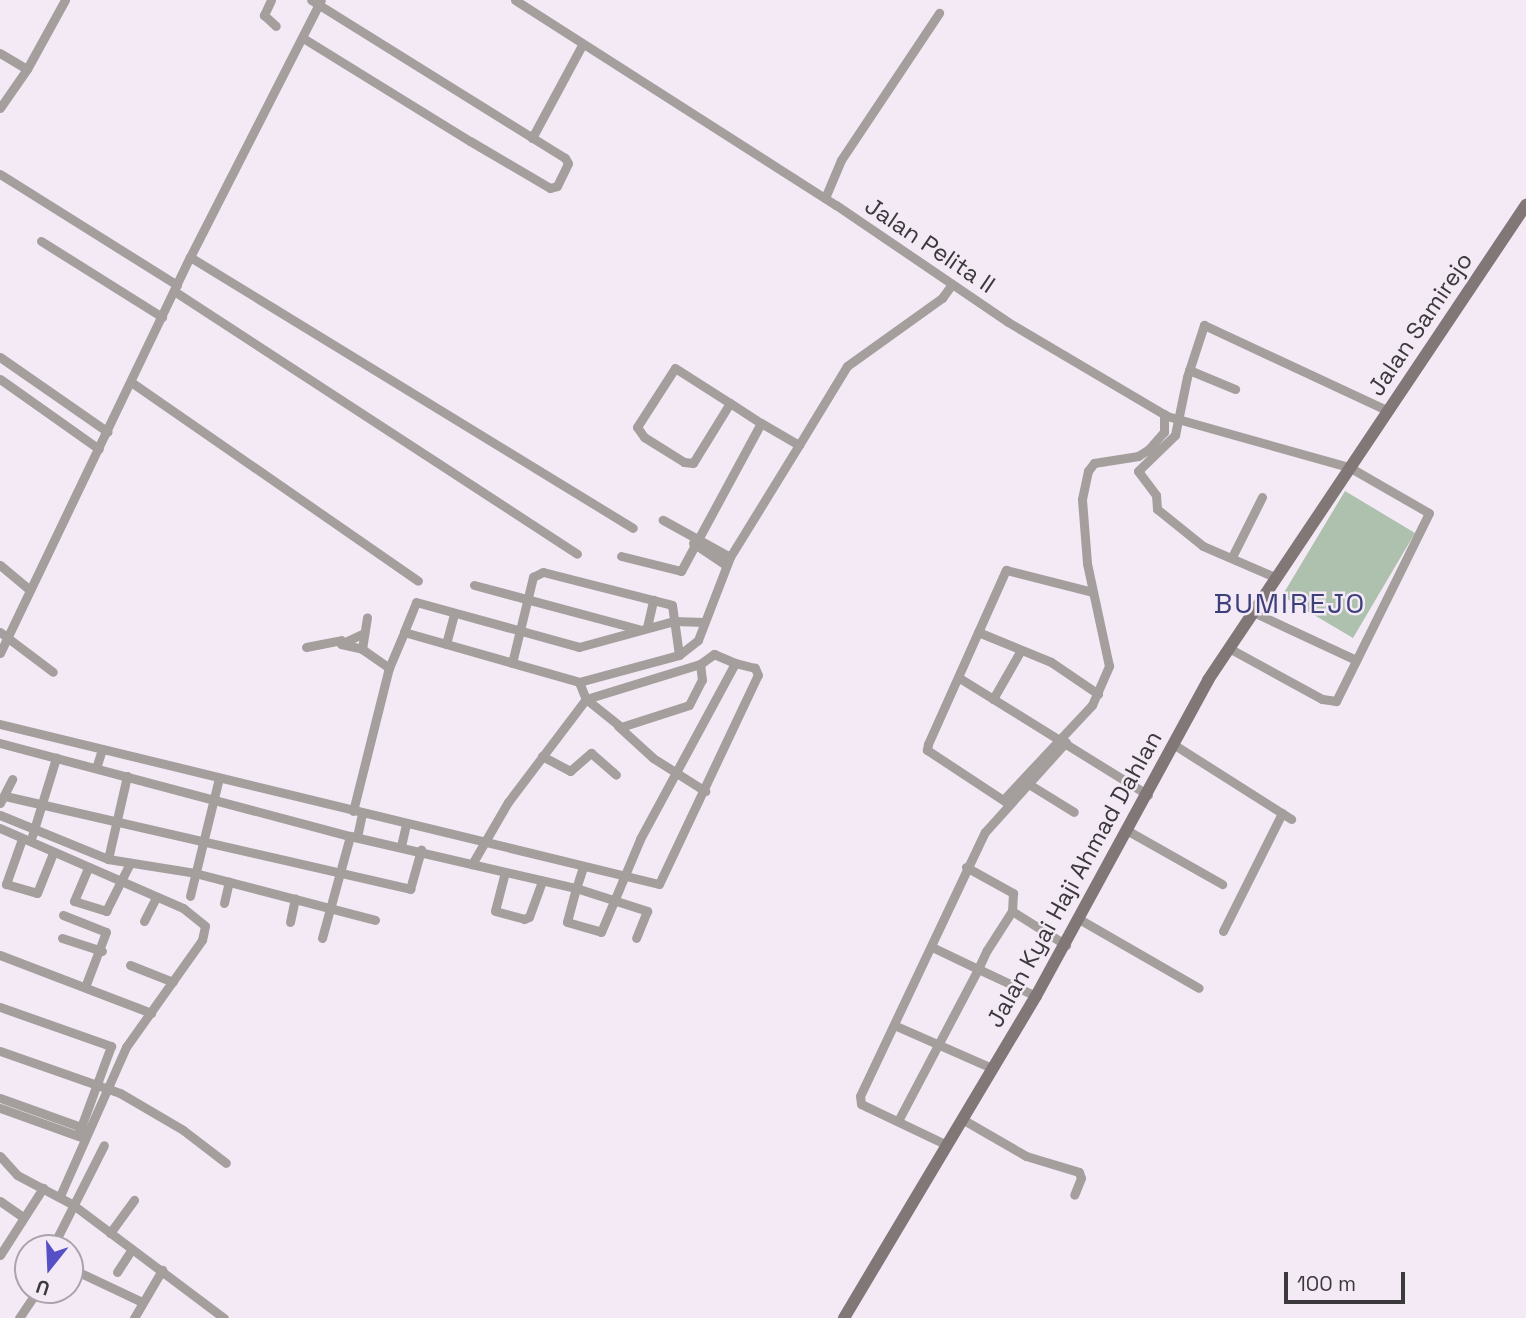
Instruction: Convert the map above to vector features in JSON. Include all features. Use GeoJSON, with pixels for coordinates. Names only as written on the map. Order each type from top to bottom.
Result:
{"type":"FeatureCollection","features":[{"type":"Feature","properties":{"kind":"street"},"geometry":{"type":"LineString","coordinates":[[0,108],[27,69],[65,0]]}},
{"type":"Feature","properties":{"kind":"street"},"geometry":{"type":"LineString","coordinates":[[271,0],[264,15],[276,26]]}},
{"type":"Feature","properties":{"kind":"street","name":"Jalan Pelita II"},"geometry":{"type":"LineString","coordinates":[[517,1],[825,198],[960,289],[1171,417],[1349,467],[1425,510],[1430,516],[1356,660]]}},
{"type":"Feature","properties":{"kind":"street"},"geometry":{"type":"LineString","coordinates":[[0,653],[4,635],[30,590],[190,257],[303,37],[317,2],[567,160],[555,189],[303,37]]}},
{"type":"Feature","properties":{"kind":"street"},"geometry":{"type":"LineString","coordinates":[[825,198],[841,160],[939,13]]}},
{"type":"Feature","properties":{"kind":"street"},"geometry":{"type":"LineString","coordinates":[[533,138],[582,45]]}},
{"type":"Feature","properties":{"kind":"street"},"geometry":{"type":"LineString","coordinates":[[0,53],[27,69]]}},
{"type":"Feature","properties":{"kind":"street"},"geometry":{"type":"LineString","coordinates":[[0,174],[577,554]]}},
{"type":"Feature","properties":{"kind":"street","name":"Jalan Samirejo"},"geometry":{"type":"LineString","coordinates":[[1349,467],[1526,206]]}},
{"type":"Feature","properties":{"kind":"street"},"geometry":{"type":"LineString","coordinates":[[41,241],[162,317]]}},
{"type":"Feature","properties":{"kind":"street"},"geometry":{"type":"LineString","coordinates":[[190,257],[633,528]]}},
{"type":"Feature","properties":{"kind":"street"},"geometry":{"type":"LineString","coordinates":[[472,863],[482,843],[542,756],[582,691],[679,655],[698,640],[728,561],[847,366],[942,298],[960,289]]}},
{"type":"Feature","properties":{"kind":"street"},"geometry":{"type":"LineString","coordinates":[[1277,578],[1203,545],[1157,509],[1156,495],[1138,471],[1139,461],[1159,441],[1171,417],[1204,325],[1386,410]]}},
{"type":"Feature","properties":{"kind":"street"},"geometry":{"type":"LineString","coordinates":[[0,357],[108,432]]}},
{"type":"Feature","properties":{"kind":"street"},"geometry":{"type":"LineString","coordinates":[[730,402],[693,463],[684,463],[654,443],[637,427],[673,369],[730,402],[799,445]]}},
{"type":"Feature","properties":{"kind":"street"},"geometry":{"type":"LineString","coordinates":[[1189,370],[1235,389]]}},
{"type":"Feature","properties":{"kind":"street"},"geometry":{"type":"LineString","coordinates":[[0,379],[99,449]]}},
{"type":"Feature","properties":{"kind":"street"},"geometry":{"type":"LineString","coordinates":[[131,382],[418,581]]}},
{"type":"Feature","properties":{"kind":"street"},"geometry":{"type":"LineString","coordinates":[[46,412],[58,397]]}},
{"type":"Feature","properties":{"kind":"street"},"geometry":{"type":"LineString","coordinates":[[1005,801],[1027,783],[1098,694],[1109,661],[1091,592],[1082,499],[1088,471],[1102,461],[1139,461],[1173,439],[1171,417]]}},
{"type":"Feature","properties":{"kind":"street"},"geometry":{"type":"LineString","coordinates":[[621,556],[680,572],[761,423]]}},
{"type":"Feature","properties":{"kind":"street","name":"Jalan Kyai Haji Ahmad Dahlan"},"geometry":{"type":"LineString","coordinates":[[844,1318],[962,1119],[988,1067],[1130,832],[1143,791],[1228,648],[1349,467]]}},
{"type":"Feature","properties":{"kind":"street"},"geometry":{"type":"LineString","coordinates":[[1232,557],[1262,498]]}},
{"type":"Feature","properties":{"kind":"street"},"geometry":{"type":"LineString","coordinates":[[660,520],[728,561]]}},
{"type":"Feature","properties":{"kind":"street"},"geometry":{"type":"LineString","coordinates":[[0,565],[30,590]]}},
{"type":"Feature","properties":{"kind":"street"},"geometry":{"type":"LineString","coordinates":[[1005,801],[927,750],[961,679],[978,632],[1006,570],[1091,592]]}},
{"type":"Feature","properties":{"kind":"street"},"geometry":{"type":"LineString","coordinates":[[512,663],[533,578],[543,572],[672,605],[672,622],[679,655]]}},
{"type":"Feature","properties":{"kind":"street"},"geometry":{"type":"LineString","coordinates":[[474,585],[606,621],[643,628]]}},
{"type":"Feature","properties":{"kind":"street"},"geometry":{"type":"LineString","coordinates":[[643,628],[653,600]]}},
{"type":"Feature","properties":{"kind":"street"},"geometry":{"type":"LineString","coordinates":[[322,938],[340,873],[354,837],[357,812],[389,668],[416,602],[579,647],[672,622],[704,622]]}},
{"type":"Feature","properties":{"kind":"street"},"geometry":{"type":"LineString","coordinates":[[1228,648],[1330,701],[1338,699],[1356,660],[1253,612]]}},
{"type":"Feature","properties":{"kind":"street"},"geometry":{"type":"LineString","coordinates":[[446,644],[454,614]]}},
{"type":"Feature","properties":{"kind":"street"},"geometry":{"type":"LineString","coordinates":[[362,649],[362,634],[367,617]]}},
{"type":"Feature","properties":{"kind":"street"},"geometry":{"type":"LineString","coordinates":[[599,641],[606,621]]}},
{"type":"Feature","properties":{"kind":"street"},"geometry":{"type":"LineString","coordinates":[[404,632],[512,663],[582,691],[618,726],[676,775],[705,791]]}},
{"type":"Feature","properties":{"kind":"street"},"geometry":{"type":"LineString","coordinates":[[978,632],[1051,662],[1098,694]]}},
{"type":"Feature","properties":{"kind":"street"},"geometry":{"type":"LineString","coordinates":[[306,647],[362,634]]}},
{"type":"Feature","properties":{"kind":"street"},"geometry":{"type":"LineString","coordinates":[[4,635],[53,672]]}},
{"type":"Feature","properties":{"kind":"street"},"geometry":{"type":"LineString","coordinates":[[341,640],[362,649],[389,668]]}},
{"type":"Feature","properties":{"kind":"street"},"geometry":{"type":"LineString","coordinates":[[993,699],[1021,650]]}},
{"type":"Feature","properties":{"kind":"street"},"geometry":{"type":"LineString","coordinates":[[0,724],[622,877],[662,882],[759,672],[714,654],[699,664],[582,691]]}},
{"type":"Feature","properties":{"kind":"street"},"geometry":{"type":"LineString","coordinates":[[583,867],[566,920],[569,924],[604,931],[611,901],[622,877],[735,663]]}},
{"type":"Feature","properties":{"kind":"street"},"geometry":{"type":"LineString","coordinates":[[618,726],[689,705],[702,680],[699,664]]}},
{"type":"Feature","properties":{"kind":"street"},"geometry":{"type":"LineString","coordinates":[[961,679],[1143,791]]}},
{"type":"Feature","properties":{"kind":"street"},"geometry":{"type":"LineString","coordinates":[[947,1145],[859,1100],[932,947],[966,867],[1005,801],[1063,740]]}},
{"type":"Feature","properties":{"kind":"street"},"geometry":{"type":"LineString","coordinates":[[0,743],[354,837],[421,850],[505,873],[576,888],[647,911],[636,938]]}},
{"type":"Feature","properties":{"kind":"street"},"geometry":{"type":"LineString","coordinates":[[1173,744],[1286,816],[1223,931]]}},
{"type":"Feature","properties":{"kind":"street"},"geometry":{"type":"LineString","coordinates":[[96,768],[102,749]]}},
{"type":"Feature","properties":{"kind":"street"},"geometry":{"type":"LineString","coordinates":[[542,756],[568,771],[591,753],[616,775]]}},
{"type":"Feature","properties":{"kind":"street"},"geometry":{"type":"LineString","coordinates":[[53,853],[37,893],[6,884],[45,804],[56,758]]}},
{"type":"Feature","properties":{"kind":"street"},"geometry":{"type":"LineString","coordinates":[[108,859],[127,776]]}},
{"type":"Feature","properties":{"kind":"street"},"geometry":{"type":"LineString","coordinates":[[190,896],[219,778]]}},
{"type":"Feature","properties":{"kind":"street"},"geometry":{"type":"LineString","coordinates":[[12,779],[2,799],[45,804],[410,889],[421,850]]}},
{"type":"Feature","properties":{"kind":"street"},"geometry":{"type":"LineString","coordinates":[[1027,783],[1074,812]]}},
{"type":"Feature","properties":{"kind":"street"},"geometry":{"type":"LineString","coordinates":[[0,815],[53,853],[123,880],[194,914],[205,926],[202,940],[104,1087],[84,1133],[56,1234]]}},
{"type":"Feature","properties":{"kind":"street"},"geometry":{"type":"LineString","coordinates":[[401,846],[407,824]]}},
{"type":"Feature","properties":{"kind":"street"},"geometry":{"type":"LineString","coordinates":[[0,828],[108,859],[195,873],[375,920]]}},
{"type":"Feature","properties":{"kind":"street"},"geometry":{"type":"LineString","coordinates":[[1130,832],[1222,884]]}},
{"type":"Feature","properties":{"kind":"street"},"geometry":{"type":"LineString","coordinates":[[88,868],[76,902],[106,911],[130,863]]}},
{"type":"Feature","properties":{"kind":"street"},"geometry":{"type":"LineString","coordinates":[[899,1119],[978,969],[1012,911],[1013,893],[966,867]]}},
{"type":"Feature","properties":{"kind":"street"},"geometry":{"type":"LineString","coordinates":[[505,873],[495,911],[524,919],[529,917],[542,881]]}},
{"type":"Feature","properties":{"kind":"street"},"geometry":{"type":"LineString","coordinates":[[224,904],[229,882]]}},
{"type":"Feature","properties":{"kind":"street"},"geometry":{"type":"LineString","coordinates":[[144,921],[156,897]]}},
{"type":"Feature","properties":{"kind":"street"},"geometry":{"type":"LineString","coordinates":[[290,922],[295,899]]}},
{"type":"Feature","properties":{"kind":"street"},"geometry":{"type":"LineString","coordinates":[[1012,911],[1062,943]]}},
{"type":"Feature","properties":{"kind":"street"},"geometry":{"type":"LineString","coordinates":[[63,915],[104,930],[102,951],[85,987]]}},
{"type":"Feature","properties":{"kind":"street"},"geometry":{"type":"LineString","coordinates":[[1079,919],[1199,988]]}},
{"type":"Feature","properties":{"kind":"street"},"geometry":{"type":"LineString","coordinates":[[62,939],[102,951]]}},
{"type":"Feature","properties":{"kind":"street"},"geometry":{"type":"LineString","coordinates":[[932,947],[1032,994]]}},
{"type":"Feature","properties":{"kind":"street"},"geometry":{"type":"LineString","coordinates":[[0,955],[151,1013]]}},
{"type":"Feature","properties":{"kind":"street"},"geometry":{"type":"LineString","coordinates":[[130,965],[173,982]]}},
{"type":"Feature","properties":{"kind":"street"},"geometry":{"type":"LineString","coordinates":[[0,1007],[111,1046],[104,1087]]}},
{"type":"Feature","properties":{"kind":"street"},"geometry":{"type":"LineString","coordinates":[[894,1025],[988,1067]]}},
{"type":"Feature","properties":{"kind":"street"},"geometry":{"type":"LineString","coordinates":[[0,1051],[120,1093],[183,1130],[226,1163]]}},
{"type":"Feature","properties":{"kind":"street"},"geometry":{"type":"LineString","coordinates":[[0,1098],[84,1133]]}},
{"type":"Feature","properties":{"kind":"street"},"geometry":{"type":"LineString","coordinates":[[0,1108],[84,1133]]}},
{"type":"Feature","properties":{"kind":"street"},"geometry":{"type":"LineString","coordinates":[[962,1119],[1026,1156],[1079,1172],[1081,1178],[1074,1195]]}},
{"type":"Feature","properties":{"kind":"street"},"geometry":{"type":"LineString","coordinates":[[67,1201],[104,1145]]}},
{"type":"Feature","properties":{"kind":"street"},"geometry":{"type":"LineString","coordinates":[[0,1156],[17,1175],[67,1201],[224,1318]]}},
{"type":"Feature","properties":{"kind":"street"},"geometry":{"type":"LineString","coordinates":[[0,1255],[43,1188]]}},
{"type":"Feature","properties":{"kind":"street"},"geometry":{"type":"LineString","coordinates":[[110,1233],[134,1200]]}},
{"type":"Feature","properties":{"kind":"street"},"geometry":{"type":"LineString","coordinates":[[0,1201],[23,1217]]}},
{"type":"Feature","properties":{"kind":"street"},"geometry":{"type":"LineString","coordinates":[[117,1272],[132,1250]]}},
{"type":"Feature","properties":{"kind":"street"},"geometry":{"type":"LineString","coordinates":[[134,1318],[162,1270]]}},
{"type":"Feature","properties":{"kind":"street"},"geometry":{"type":"LineString","coordinates":[[84,1275],[142,1302]]}},
{"type":"Feature","properties":{"kind":"green space"},"geometry":{"type":"Polygon","coordinates":[[[1345,491],[1415,533],[1353,638],[1282,596],[1345,491]]]}},
{"type":"Feature","properties":{"kind":"district","name":"BUMIREJO"},"geometry":{"type":"Point","coordinates":[1290,603]}}]}
